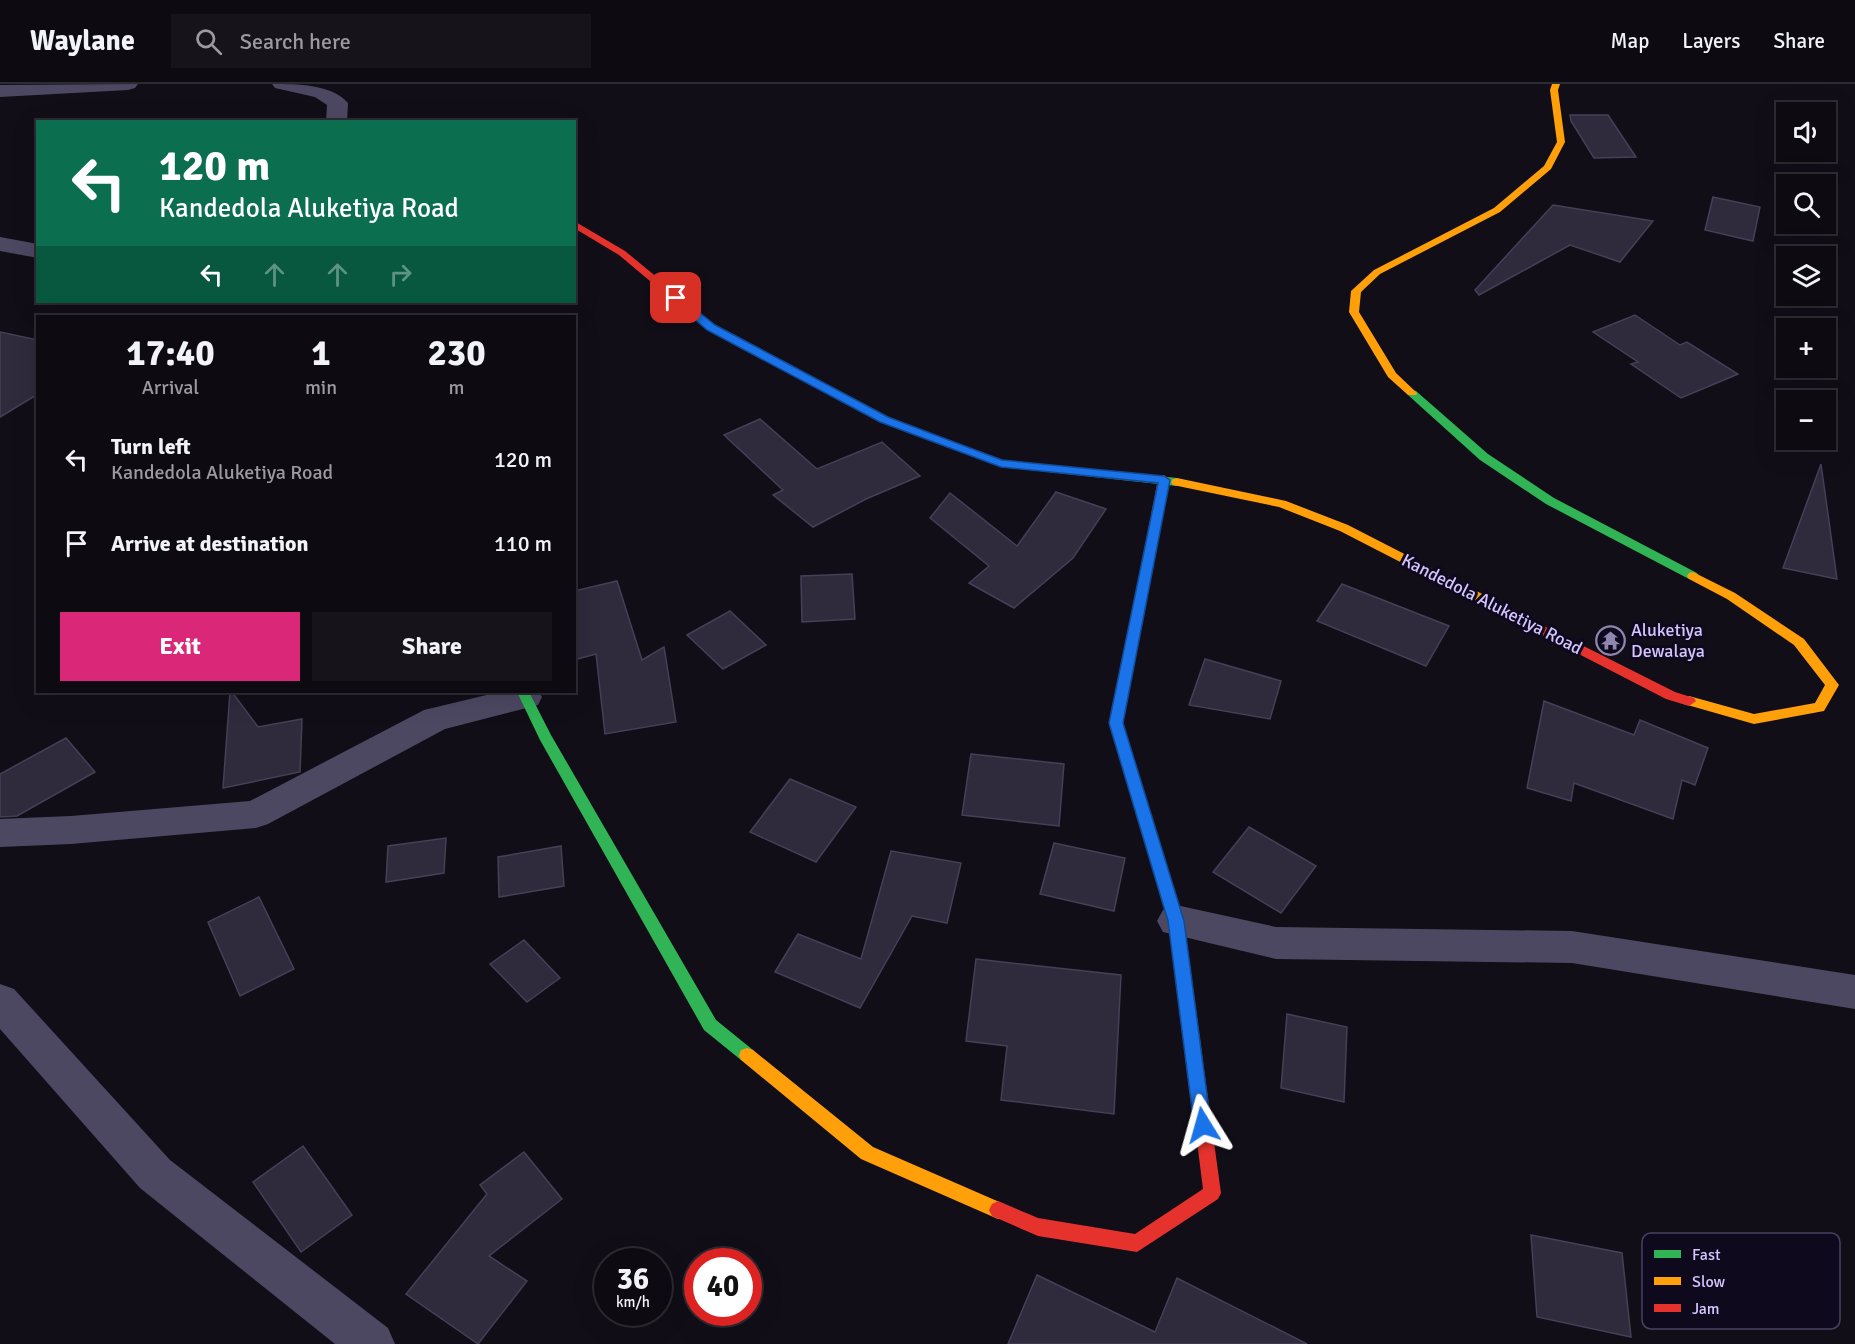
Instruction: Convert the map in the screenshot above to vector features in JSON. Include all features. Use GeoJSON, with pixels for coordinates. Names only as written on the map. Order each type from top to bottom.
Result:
{"type":"FeatureCollection","features":[{"type":"Feature","properties":{"kind":"street"},"geometry":{"type":"LineString","coordinates":[[0,91],[128,84]]}},
{"type":"Feature","properties":{"kind":"street"},"geometry":{"type":"LineString","coordinates":[[282,84],[322,93],[339,103],[336,120]]}},
{"type":"Feature","properties":{"kind":"street","name":"Kandedola Aluketiya Road"},"geometry":{"type":"LineString","coordinates":[[576,226],[622,253],[711,327],[884,420],[1001,463],[1164,480],[1282,504],[1344,528],[1671,696],[1754,719],[1819,707],[1832,685],[1799,642],[1731,596],[1550,501],[1484,456],[1392,375],[1354,312],[1356,291],[1377,272],[1497,210],[1548,167],[1561,142],[1554,90],[1556,84]]}},
{"type":"Feature","properties":{"kind":"street"},"geometry":{"type":"LineString","coordinates":[[0,244],[36,251]]}},
{"type":"Feature","properties":{"kind":"street"},"geometry":{"type":"LineString","coordinates":[[0,833],[71,830],[256,814],[436,719],[525,694],[545,736],[710,1025],[867,1154],[1038,1227],[1137,1243],[1212,1194],[1176,921],[1116,723],[1164,480]]}},
{"type":"Feature","properties":{"kind":"street"},"geometry":{"type":"LineString","coordinates":[[1176,921],[1276,943],[1572,947],[1855,992]]}},
{"type":"Feature","properties":{"kind":"street"},"geometry":{"type":"LineString","coordinates":[[0,1001],[155,1174],[372,1344]]}},
{"type":"Feature","properties":{"kind":"building"},"geometry":{"type":"Polygon","coordinates":[[[1570,115],[1608,115],[1636,157],[1594,158],[1571,121],[1570,115]]]}},
{"type":"Feature","properties":{"kind":"building"},"geometry":{"type":"Polygon","coordinates":[[[1713,197],[1760,207],[1753,241],[1705,230],[1713,197]]]}},
{"type":"Feature","properties":{"kind":"building"},"geometry":{"type":"Polygon","coordinates":[[[1553,205],[1653,221],[1620,262],[1570,245],[1479,295],[1475,290],[1553,205]]]}},
{"type":"Feature","properties":{"kind":"building"},"geometry":{"type":"Polygon","coordinates":[[[1635,315],[1680,345],[1687,342],[1738,374],[1681,398],[1631,364],[1638,362],[1593,332],[1635,315]]]}},
{"type":"Feature","properties":{"kind":"building"},"geometry":{"type":"Polygon","coordinates":[[[0,332],[36,340],[36,395],[0,417],[0,332]]]}},
{"type":"Feature","properties":{"kind":"building"},"geometry":{"type":"Polygon","coordinates":[[[760,419],[817,469],[882,442],[920,476],[866,499],[813,527],[773,495],[783,490],[724,435],[760,419]]]}},
{"type":"Feature","properties":{"kind":"building"},"geometry":{"type":"Polygon","coordinates":[[[1821,464],[1837,579],[1783,568],[1821,464]]]}},
{"type":"Feature","properties":{"kind":"building"},"geometry":{"type":"Polygon","coordinates":[[[1056,492],[1106,509],[1073,558],[1014,608],[969,583],[989,566],[930,518],[950,493],[1017,546],[1056,492]]]}},
{"type":"Feature","properties":{"kind":"building"},"geometry":{"type":"Polygon","coordinates":[[[852,574],[855,619],[802,622],[801,576],[852,574]]]}},
{"type":"Feature","properties":{"kind":"building"},"geometry":{"type":"Polygon","coordinates":[[[617,581],[642,660],[664,647],[676,722],[605,734],[596,654],[576,659],[576,591],[617,581]]]}},
{"type":"Feature","properties":{"kind":"building"},"geometry":{"type":"Polygon","coordinates":[[[1342,584],[1449,626],[1426,666],[1317,621],[1342,584]]]}},
{"type":"Feature","properties":{"kind":"building"},"geometry":{"type":"Polygon","coordinates":[[[730,611],[766,645],[723,669],[687,635],[730,611]]]}},
{"type":"Feature","properties":{"kind":"building"},"geometry":{"type":"Polygon","coordinates":[[[1205,659],[1281,681],[1270,719],[1189,705],[1205,659]]]}},
{"type":"Feature","properties":{"kind":"building"},"geometry":{"type":"Polygon","coordinates":[[[230,693],[233,693],[258,727],[302,719],[300,772],[223,788],[230,693]]]}},
{"type":"Feature","properties":{"kind":"building"},"geometry":{"type":"Polygon","coordinates":[[[1544,701],[1634,735],[1640,720],[1708,748],[1695,785],[1682,780],[1673,819],[1574,783],[1571,801],[1527,788],[1544,701]]]}},
{"type":"Feature","properties":{"kind":"building"},"geometry":{"type":"Polygon","coordinates":[[[66,738],[95,772],[17,816],[0,817],[0,774],[66,738]]]}},
{"type":"Feature","properties":{"kind":"building"},"geometry":{"type":"Polygon","coordinates":[[[971,754],[1064,764],[1059,826],[962,815],[971,754]]]}},
{"type":"Feature","properties":{"kind":"building"},"geometry":{"type":"Polygon","coordinates":[[[790,779],[856,807],[816,862],[750,832],[790,779]]]}},
{"type":"Feature","properties":{"kind":"building"},"geometry":{"type":"Polygon","coordinates":[[[1249,827],[1316,866],[1281,913],[1213,872],[1249,827]]]}},
{"type":"Feature","properties":{"kind":"building"},"geometry":{"type":"Polygon","coordinates":[[[446,838],[444,873],[386,882],[388,846],[446,838]]]}},
{"type":"Feature","properties":{"kind":"building"},"geometry":{"type":"Polygon","coordinates":[[[1054,843],[1125,858],[1114,911],[1040,894],[1054,843]]]}},
{"type":"Feature","properties":{"kind":"building"},"geometry":{"type":"Polygon","coordinates":[[[561,846],[564,886],[499,897],[498,857],[561,846]]]}},
{"type":"Feature","properties":{"kind":"building"},"geometry":{"type":"Polygon","coordinates":[[[891,851],[961,863],[947,923],[912,916],[860,1008],[775,972],[798,934],[861,959],[891,851]]]}},
{"type":"Feature","properties":{"kind":"building"},"geometry":{"type":"Polygon","coordinates":[[[259,897],[294,969],[240,996],[208,922],[259,897]]]}},
{"type":"Feature","properties":{"kind":"building"},"geometry":{"type":"Polygon","coordinates":[[[524,940],[560,978],[527,1002],[490,964],[524,940]]]}},
{"type":"Feature","properties":{"kind":"building"},"geometry":{"type":"Polygon","coordinates":[[[976,959],[1121,975],[1114,1114],[1001,1100],[1007,1046],[966,1041],[976,959]]]}},
{"type":"Feature","properties":{"kind":"building"},"geometry":{"type":"Polygon","coordinates":[[[1287,1014],[1347,1027],[1344,1102],[1281,1088],[1287,1014]]]}},
{"type":"Feature","properties":{"kind":"building"},"geometry":{"type":"Polygon","coordinates":[[[303,1146],[352,1215],[301,1252],[253,1182],[303,1146]]]}},
{"type":"Feature","properties":{"kind":"building"},"geometry":{"type":"Polygon","coordinates":[[[524,1152],[562,1199],[489,1256],[527,1281],[478,1344],[406,1294],[487,1194],[480,1185],[524,1152]]]}},
{"type":"Feature","properties":{"kind":"building"},"geometry":{"type":"Polygon","coordinates":[[[1531,1235],[1622,1253],[1631,1337],[1537,1317],[1531,1235]]]}},
{"type":"Feature","properties":{"kind":"building"},"geometry":{"type":"Polygon","coordinates":[[[1037,1275],[1155,1332],[1177,1278],[1307,1344],[1008,1344],[1037,1275]]]}},
{"type":"Feature","properties":{"kind":"traffic: fast"},"geometry":{"type":"LineString","coordinates":[[1412,393],[1484,457],[1550,501],[1693,576]]}},
{"type":"Feature","properties":{"kind":"traffic: fast"},"geometry":{"type":"LineString","coordinates":[[841,397],[884,420],[1001,463],[1177,482]]}},
{"type":"Feature","properties":{"kind":"traffic: fast"},"geometry":{"type":"LineString","coordinates":[[1149,556],[1116,723],[1176,921],[1195,1062]]}},
{"type":"Feature","properties":{"kind":"traffic: fast"},"geometry":{"type":"LineString","coordinates":[[524,693],[545,736],[710,1025],[747,1055]]}},
{"type":"Feature","properties":{"kind":"traffic: slow"},"geometry":{"type":"LineString","coordinates":[[1412,393],[1392,375],[1354,312],[1356,291],[1377,272],[1497,210],[1548,167],[1561,142],[1554,90],[1556,84]]}},
{"type":"Feature","properties":{"kind":"traffic: slow"},"geometry":{"type":"LineString","coordinates":[[1177,482],[1282,504],[1344,528],[1486,601]]}},
{"type":"Feature","properties":{"kind":"traffic: slow"},"geometry":{"type":"LineString","coordinates":[[1689,701],[1754,719],[1819,707],[1832,685],[1799,642],[1731,596],[1693,576]]}},
{"type":"Feature","properties":{"kind":"traffic: slow"},"geometry":{"type":"LineString","coordinates":[[747,1055],[867,1153],[998,1210]]}},
{"type":"Feature","properties":{"kind":"traffic: jam"},"geometry":{"type":"LineString","coordinates":[[576,225],[622,253],[711,327],[841,397]]}},
{"type":"Feature","properties":{"kind":"traffic: jam"},"geometry":{"type":"LineString","coordinates":[[1149,556],[1164,479]]}},
{"type":"Feature","properties":{"kind":"traffic: jam"},"geometry":{"type":"LineString","coordinates":[[1486,601],[1671,696],[1689,701]]}},
{"type":"Feature","properties":{"kind":"traffic: jam"},"geometry":{"type":"LineString","coordinates":[[998,1210],[1038,1227],[1137,1243],[1212,1193],[1195,1062]]}},
{"type":"Feature","properties":{"kind":"place","name":"Aluketiya Dewalaya"},"geometry":{"type":"Point","coordinates":[1610,640]}},
{"type":"Feature","properties":{"kind":"route"},"geometry":{"type":"LineString","coordinates":[[676,298],[711,327],[884,420],[1001,463],[1164,480],[1116,723],[1176,921],[1203,1125]]}}]}
